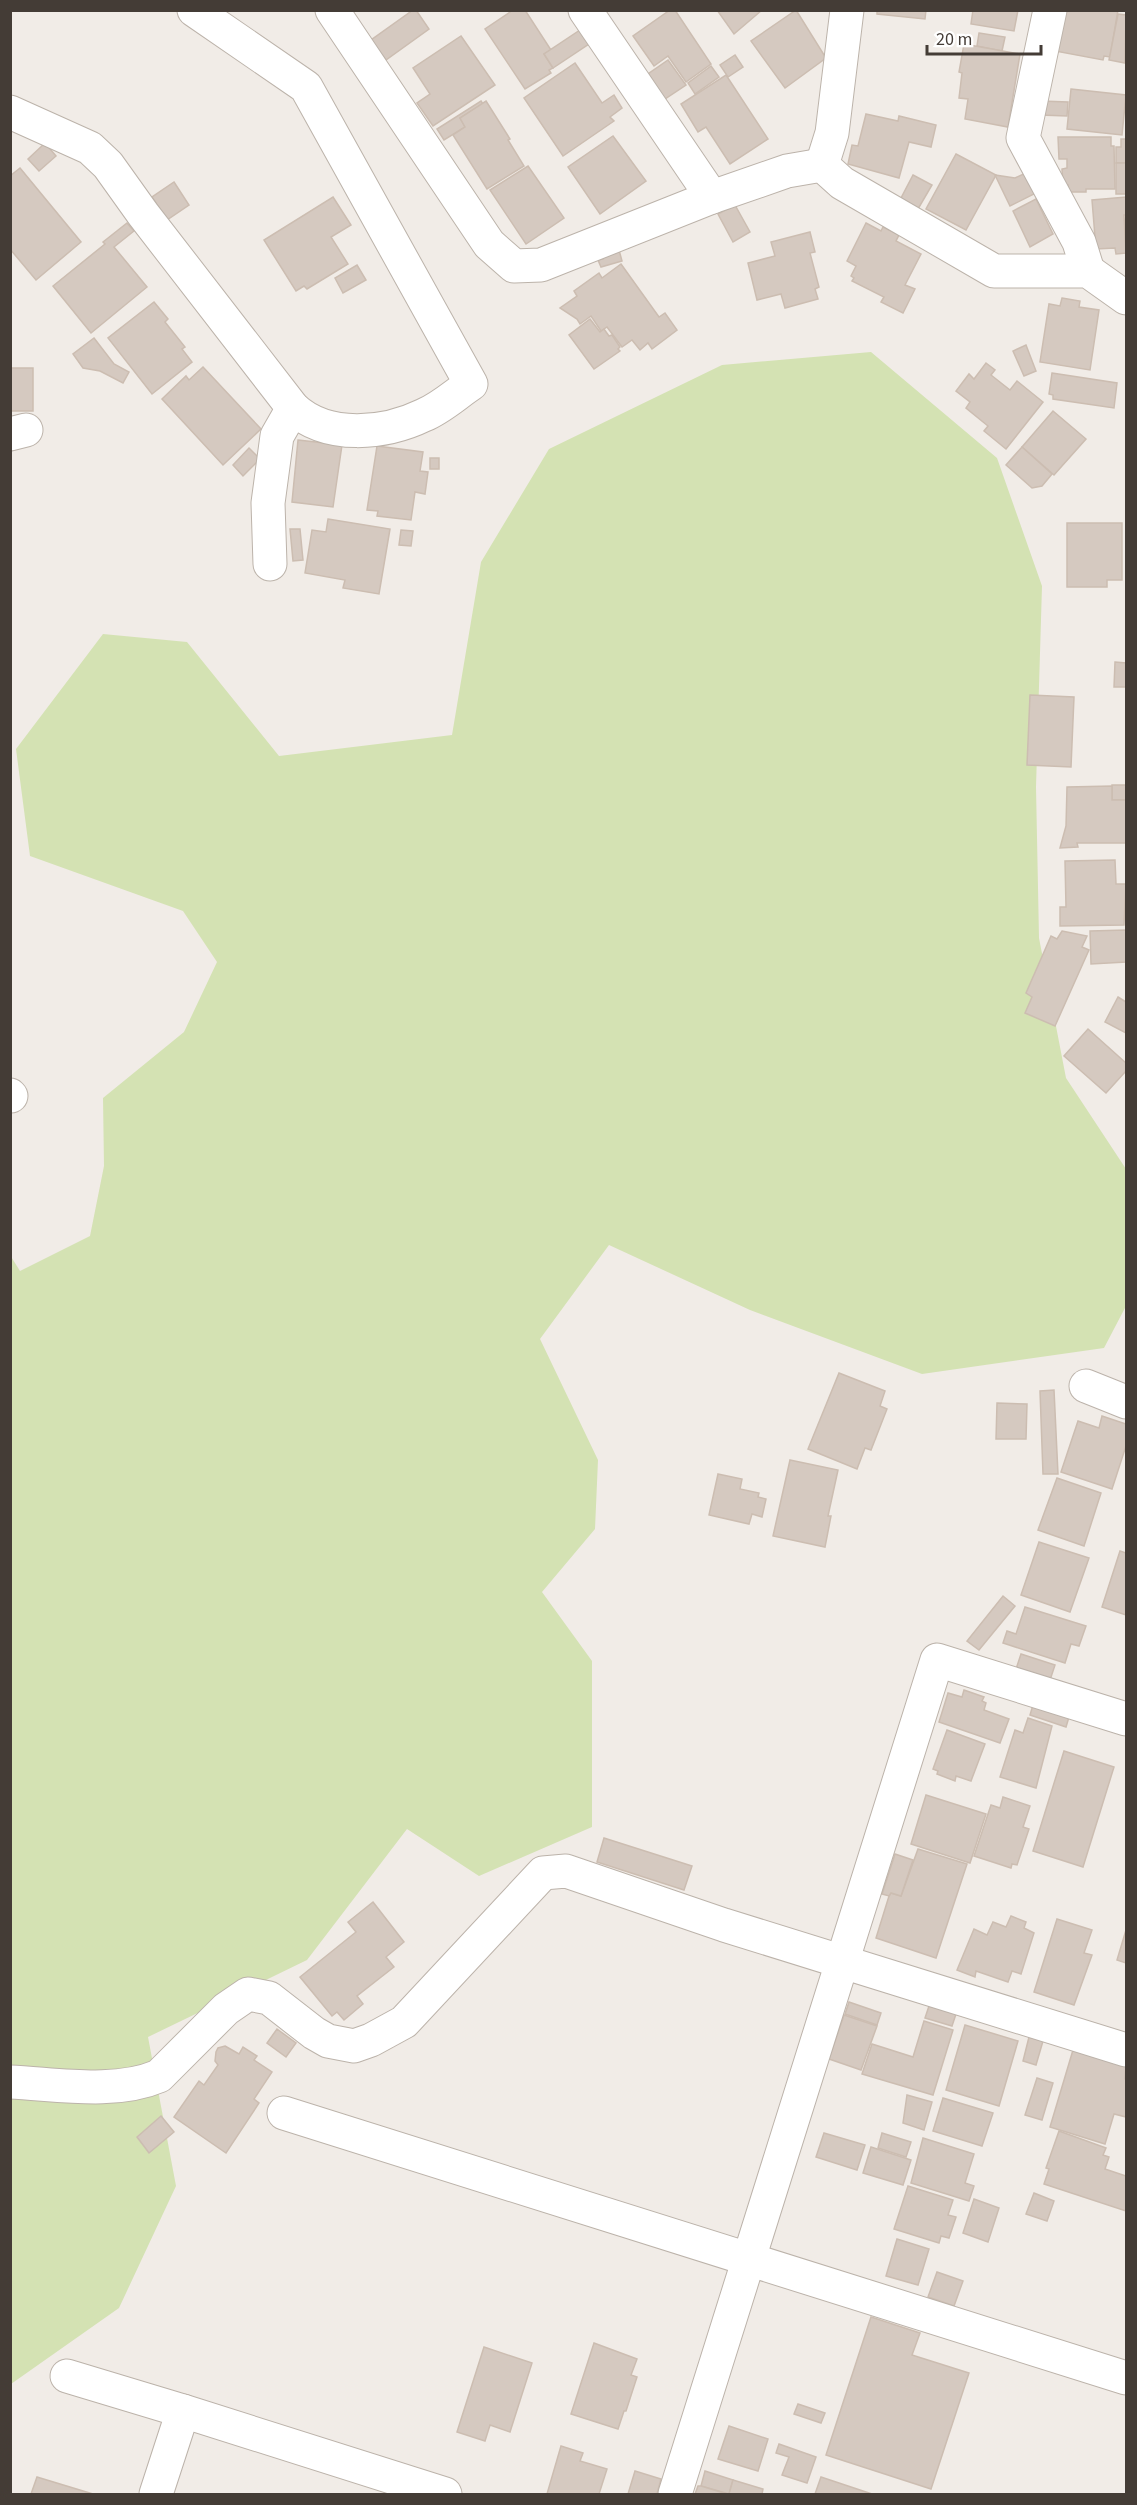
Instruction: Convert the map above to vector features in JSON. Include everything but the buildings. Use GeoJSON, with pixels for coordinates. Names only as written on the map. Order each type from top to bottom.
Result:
{"type":"FeatureCollection","features":[{"type":"Feature","properties":{"kind":"street"},"geometry":{"type":"LineString","coordinates":[[10,112],[90,148],[108,165],[143,214],[293,408],[304,418],[344,430],[390,427],[426,415],[471,384],[306,87],[194,10]]}},
{"type":"Feature","properties":{"kind":"street"},"geometry":{"type":"LineString","coordinates":[[332,10],[489,244],[514,266],[541,265],[711,197],[787,171],[822,165]]}},
{"type":"Feature","properties":{"kind":"street"},"geometry":{"type":"LineString","coordinates":[[585,10],[711,197]]}},
{"type":"Feature","properties":{"kind":"street"},"geometry":{"type":"LineString","coordinates":[[822,165],[832,133],[847,10]]}},
{"type":"Feature","properties":{"kind":"street"},"geometry":{"type":"LineString","coordinates":[[1050,10],[1023,138],[1079,242],[1088,271]]}},
{"type":"Feature","properties":{"kind":"street"},"geometry":{"type":"LineString","coordinates":[[822,165],[842,183],[994,271],[1088,271],[1126,298]]}},
{"type":"Feature","properties":{"kind":"street"},"geometry":{"type":"LineString","coordinates":[[270,564],[268,503],[277,436],[293,408]]}},
{"type":"Feature","properties":{"kind":"street"},"geometry":{"type":"LineString","coordinates":[[1086,1386],[1126,1402]]}},
{"type":"Feature","properties":{"kind":"street"},"geometry":{"type":"LineString","coordinates":[[675,2494],[937,1660],[1126,1719]]}},
{"type":"Feature","properties":{"kind":"street"},"geometry":{"type":"LineString","coordinates":[[10,2082],[101,2086],[146,2082],[159,2076],[226,2009],[248,1994],[269,1998],[328,2041],[354,2046],[371,2040],[404,2022],[543,1873],[566,1871],[724,1925],[1126,2050]]}},
{"type":"Feature","properties":{"kind":"street"},"geometry":{"type":"LineString","coordinates":[[284,2113],[1126,2378]]}},
{"type":"Feature","properties":{"kind":"street"},"geometry":{"type":"LineString","coordinates":[[67,2376],[445,2494]]}},
{"type":"Feature","properties":{"kind":"street"},"geometry":{"type":"LineString","coordinates":[[156,2494],[183,2411]]}},
{"type":"Feature","properties":{"kind":"green space"},"geometry":{"type":"Polygon","coordinates":[[[871,352],[997,458],[1042,586],[1036,787],[1039,938],[1066,1078],[1126,1169],[1126,1306],[1104,1348],[922,1374],[750,1310],[609,1245],[540,1339],[598,1460],[595,1529],[542,1592],[592,1661],[592,1827],[479,1876],[407,1829],[307,1960],[148,2037],[176,2186],[119,2308],[11,2384],[10,1255],[20,1271],[90,1236],[104,1166],[103,1098],[184,1032],[217,962],[183,911],[30,856],[16,749],[103,634],[187,642],[279,756],[452,735],[481,562],[549,449],[722,365],[871,352]]]}}]}
